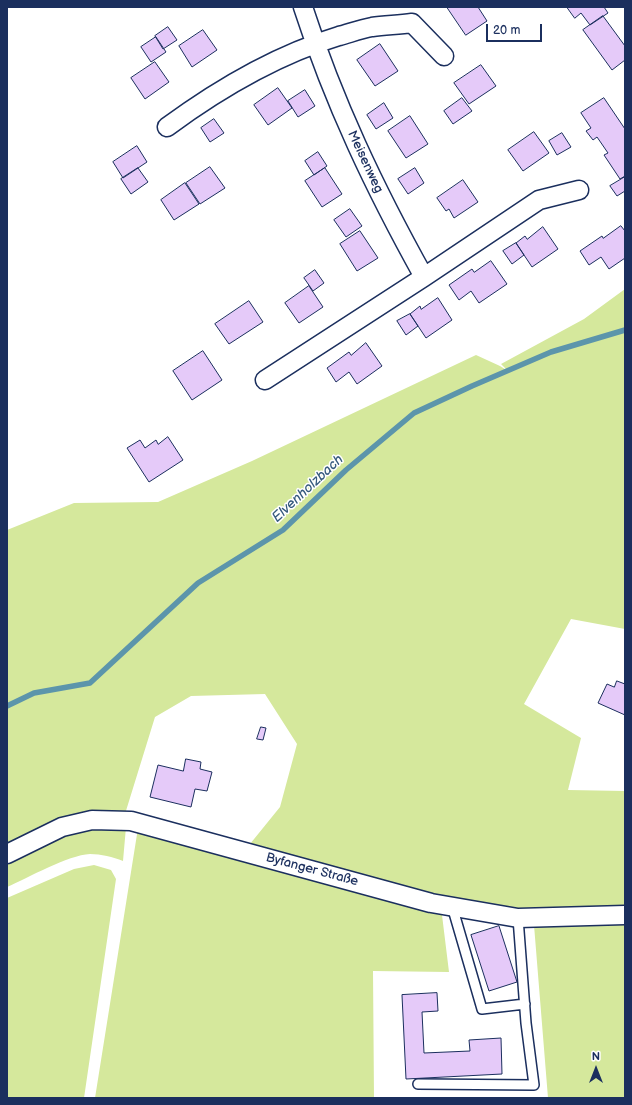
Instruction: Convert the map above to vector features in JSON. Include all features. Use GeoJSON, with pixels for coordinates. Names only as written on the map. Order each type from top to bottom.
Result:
{"type":"FeatureCollection","features":[{"type":"Feature","properties":{"kind":"street","name":"Meisenweg"},"geometry":{"type":"LineString","coordinates":[[303,7],[338,104],[362,158],[391,218],[424,277]]}},
{"type":"Feature","properties":{"kind":"street"},"geometry":{"type":"LineString","coordinates":[[167,127],[201,102],[238,79],[278,59],[315,43],[370,28],[412,23],[444,56]]}},
{"type":"Feature","properties":{"kind":"street"},"geometry":{"type":"LineString","coordinates":[[265,380],[424,277],[539,200],[579,190]]}},
{"type":"Feature","properties":{"kind":"street","name":"Byfanger Straße"},"geometry":{"type":"LineString","coordinates":[[7,854],[62,827],[92,820],[132,821],[417,899],[452,906],[518,918],[625,915]]}},
{"type":"Feature","properties":{"kind":"lane"},"geometry":{"type":"LineString","coordinates":[[452,906],[482,1010],[525,1004]]}},
{"type":"Feature","properties":{"kind":"lane"},"geometry":{"type":"LineString","coordinates":[[418,1084],[534,1085],[525,1004],[518,918]]}},
{"type":"Feature","properties":{"kind":"green space"},"geometry":{"type":"Polygon","coordinates":[[[625,289],[625,629],[571,619],[524,704],[581,738],[568,790],[625,791],[625,910],[531,912],[460,904],[250,844],[280,807],[297,744],[265,694],[191,696],[155,717],[125,814],[84,814],[47,824],[7,845],[7,530],[74,503],[158,502],[252,461],[476,355],[508,371],[501,364],[584,319],[625,289]]]}},
{"type":"Feature","properties":{"kind":"green space"},"geometry":{"type":"Polygon","coordinates":[[[97,827],[126,827],[123,861],[98,855],[81,855],[71,858],[7,887],[7,863],[70,833],[97,827]]]}},
{"type":"Feature","properties":{"kind":"green space"},"geometry":{"type":"Polygon","coordinates":[[[138,828],[442,915],[449,972],[373,971],[374,1098],[95,1098],[138,828]]]}},
{"type":"Feature","properties":{"kind":"green space"},"geometry":{"type":"Polygon","coordinates":[[[94,865],[111,870],[116,879],[84,1098],[7,1098],[7,898],[74,869],[94,865]]]}},
{"type":"Feature","properties":{"kind":"green space"},"geometry":{"type":"Polygon","coordinates":[[[625,920],[625,1098],[548,1098],[534,925],[625,920]]]}},
{"type":"Feature","properties":{"kind":"building"},"geometry":{"type":"Polygon","coordinates":[[[447,7],[478,7],[487,21],[466,35],[447,7]]]}},
{"type":"Feature","properties":{"kind":"building"},"geometry":{"type":"Polygon","coordinates":[[[567,7],[604,7],[608,13],[590,25],[581,13],[575,18],[567,7]]]}},
{"type":"Feature","properties":{"kind":"building"},"geometry":{"type":"Polygon","coordinates":[[[603,16],[625,46],[625,60],[612,70],[583,30],[603,16]]]}},
{"type":"Feature","properties":{"kind":"building"},"geometry":{"type":"Polygon","coordinates":[[[168,27],[177,40],[163,49],[155,36],[168,27]]]}},
{"type":"Feature","properties":{"kind":"building"},"geometry":{"type":"Polygon","coordinates":[[[203,30],[217,50],[192,67],[179,46],[203,30]]]}},
{"type":"Feature","properties":{"kind":"building"},"geometry":{"type":"Polygon","coordinates":[[[156,37],[166,52],[151,62],[141,47],[156,37]]]}},
{"type":"Feature","properties":{"kind":"building"},"geometry":{"type":"Polygon","coordinates":[[[380,44],[398,71],[375,86],[357,60],[380,44]]]}},
{"type":"Feature","properties":{"kind":"building"},"geometry":{"type":"Polygon","coordinates":[[[155,62],[169,82],[145,99],[131,78],[155,62]]]}},
{"type":"Feature","properties":{"kind":"building"},"geometry":{"type":"Polygon","coordinates":[[[481,65],[496,86],[469,104],[454,83],[481,65]]]}},
{"type":"Feature","properties":{"kind":"building"},"geometry":{"type":"Polygon","coordinates":[[[278,88],[292,108],[268,125],[254,105],[278,88]]]}},
{"type":"Feature","properties":{"kind":"building"},"geometry":{"type":"Polygon","coordinates":[[[305,90],[315,106],[298,117],[288,101],[305,90]]]}},
{"type":"Feature","properties":{"kind":"building"},"geometry":{"type":"Polygon","coordinates":[[[462,98],[472,111],[453,124],[444,111],[462,98]]]}},
{"type":"Feature","properties":{"kind":"building"},"geometry":{"type":"Polygon","coordinates":[[[604,98],[625,129],[625,176],[620,179],[604,155],[608,153],[597,137],[593,140],[586,131],[591,128],[581,113],[604,98]]]}},
{"type":"Feature","properties":{"kind":"building"},"geometry":{"type":"Polygon","coordinates":[[[384,103],[393,118],[376,129],[367,115],[384,103]]]}},
{"type":"Feature","properties":{"kind":"building"},"geometry":{"type":"Polygon","coordinates":[[[410,116],[428,144],[406,158],[388,131],[410,116]]]}},
{"type":"Feature","properties":{"kind":"building"},"geometry":{"type":"Polygon","coordinates":[[[214,119],[224,133],[210,142],[201,128],[214,119]]]}},
{"type":"Feature","properties":{"kind":"building"},"geometry":{"type":"Polygon","coordinates":[[[534,132],[549,153],[523,171],[508,150],[534,132]]]}},
{"type":"Feature","properties":{"kind":"building"},"geometry":{"type":"Polygon","coordinates":[[[562,133],[571,147],[557,155],[549,141],[562,133]]]}},
{"type":"Feature","properties":{"kind":"building"},"geometry":{"type":"Polygon","coordinates":[[[137,146],[147,162],[123,178],[113,162],[137,146]]]}},
{"type":"Feature","properties":{"kind":"building"},"geometry":{"type":"Polygon","coordinates":[[[318,152],[327,166],[314,175],[305,161],[318,152]]]}},
{"type":"Feature","properties":{"kind":"building"},"geometry":{"type":"Polygon","coordinates":[[[210,167],[225,188],[200,204],[186,183],[210,167]]]}},
{"type":"Feature","properties":{"kind":"building"},"geometry":{"type":"Polygon","coordinates":[[[138,168],[148,182],[131,194],[121,179],[138,168]]]}},
{"type":"Feature","properties":{"kind":"building"},"geometry":{"type":"Polygon","coordinates":[[[325,168],[342,194],[322,207],[305,181],[325,168]]]}},
{"type":"Feature","properties":{"kind":"building"},"geometry":{"type":"Polygon","coordinates":[[[415,168],[424,183],[408,194],[398,179],[415,168]]]}},
{"type":"Feature","properties":{"kind":"building"},"geometry":{"type":"Polygon","coordinates":[[[625,177],[625,191],[617,196],[610,186],[625,177]]]}},
{"type":"Feature","properties":{"kind":"building"},"geometry":{"type":"Polygon","coordinates":[[[463,180],[478,202],[454,218],[449,209],[446,211],[437,198],[463,180]]]}},
{"type":"Feature","properties":{"kind":"building"},"geometry":{"type":"Polygon","coordinates":[[[185,183],[199,204],[174,220],[161,200],[185,183]]]}},
{"type":"Feature","properties":{"kind":"building"},"geometry":{"type":"Polygon","coordinates":[[[350,209],[362,226],[346,237],[334,220],[350,209]]]}},
{"type":"Feature","properties":{"kind":"building"},"geometry":{"type":"Polygon","coordinates":[[[621,226],[625,231],[625,258],[609,269],[601,257],[589,265],[580,251],[602,236],[603,238],[621,226]]]}},
{"type":"Feature","properties":{"kind":"building"},"geometry":{"type":"Polygon","coordinates":[[[543,227],[558,249],[532,267],[516,243],[525,236],[527,239],[543,227]]]}},
{"type":"Feature","properties":{"kind":"building"},"geometry":{"type":"Polygon","coordinates":[[[360,231],[378,258],[357,271],[340,244],[360,231]]]}},
{"type":"Feature","properties":{"kind":"building"},"geometry":{"type":"Polygon","coordinates":[[[516,243],[524,255],[512,264],[503,251],[516,243]]]}},
{"type":"Feature","properties":{"kind":"building"},"geometry":{"type":"Polygon","coordinates":[[[491,261],[507,284],[479,303],[471,291],[459,300],[449,285],[472,269],[474,272],[491,261]]]}},
{"type":"Feature","properties":{"kind":"building"},"geometry":{"type":"Polygon","coordinates":[[[315,270],[324,283],[313,291],[304,278],[315,270]]]}},
{"type":"Feature","properties":{"kind":"building"},"geometry":{"type":"Polygon","coordinates":[[[309,286],[323,307],[299,323],[285,303],[309,286]]]}},
{"type":"Feature","properties":{"kind":"building"},"geometry":{"type":"Polygon","coordinates":[[[438,298],[452,320],[426,338],[410,314],[420,306],[421,309],[438,298]]]}},
{"type":"Feature","properties":{"kind":"building"},"geometry":{"type":"Polygon","coordinates":[[[249,301],[263,322],[229,344],[215,324],[249,301]]]}},
{"type":"Feature","properties":{"kind":"building"},"geometry":{"type":"Polygon","coordinates":[[[410,314],[418,326],[406,335],[397,321],[410,314]]]}},
{"type":"Feature","properties":{"kind":"building"},"geometry":{"type":"Polygon","coordinates":[[[366,343],[382,366],[357,384],[349,372],[336,382],[327,368],[349,352],[351,355],[366,343]]]}},
{"type":"Feature","properties":{"kind":"building"},"geometry":{"type":"Polygon","coordinates":[[[203,351],[222,380],[192,400],[173,371],[203,351]]]}},
{"type":"Feature","properties":{"kind":"building"},"geometry":{"type":"Polygon","coordinates":[[[168,437],[183,460],[149,482],[127,448],[140,440],[145,448],[156,440],[158,444],[168,437]]]}},
{"type":"Feature","properties":{"kind":"building"},"geometry":{"type":"Polygon","coordinates":[[[617,681],[625,684],[625,715],[598,703],[607,684],[614,687],[617,681]]]}},
{"type":"Feature","properties":{"kind":"building"},"geometry":{"type":"Polygon","coordinates":[[[261,727],[266,728],[263,740],[257,739],[261,727]]]}},
{"type":"Feature","properties":{"kind":"building"},"geometry":{"type":"Polygon","coordinates":[[[186,759],[201,762],[200,769],[212,772],[207,791],[195,789],[191,807],[150,797],[158,765],[183,771],[186,759]]]}},
{"type":"Feature","properties":{"kind":"building"},"geometry":{"type":"Polygon","coordinates":[[[499,926],[517,982],[489,991],[471,935],[499,926]]]}},
{"type":"Feature","properties":{"kind":"building"},"geometry":{"type":"Polygon","coordinates":[[[437,993],[438,1011],[422,1012],[424,1053],[470,1051],[469,1040],[501,1038],[502,1074],[406,1079],[402,995],[437,993]]]}},
{"type":"Feature","properties":{"kind":"waterway","name":"Elvenholzbach"},"geometry":{"type":"LineString","coordinates":[[7,706],[34,693],[90,683],[198,583],[283,530],[346,470],[414,413],[551,352],[625,330]]}}]}
